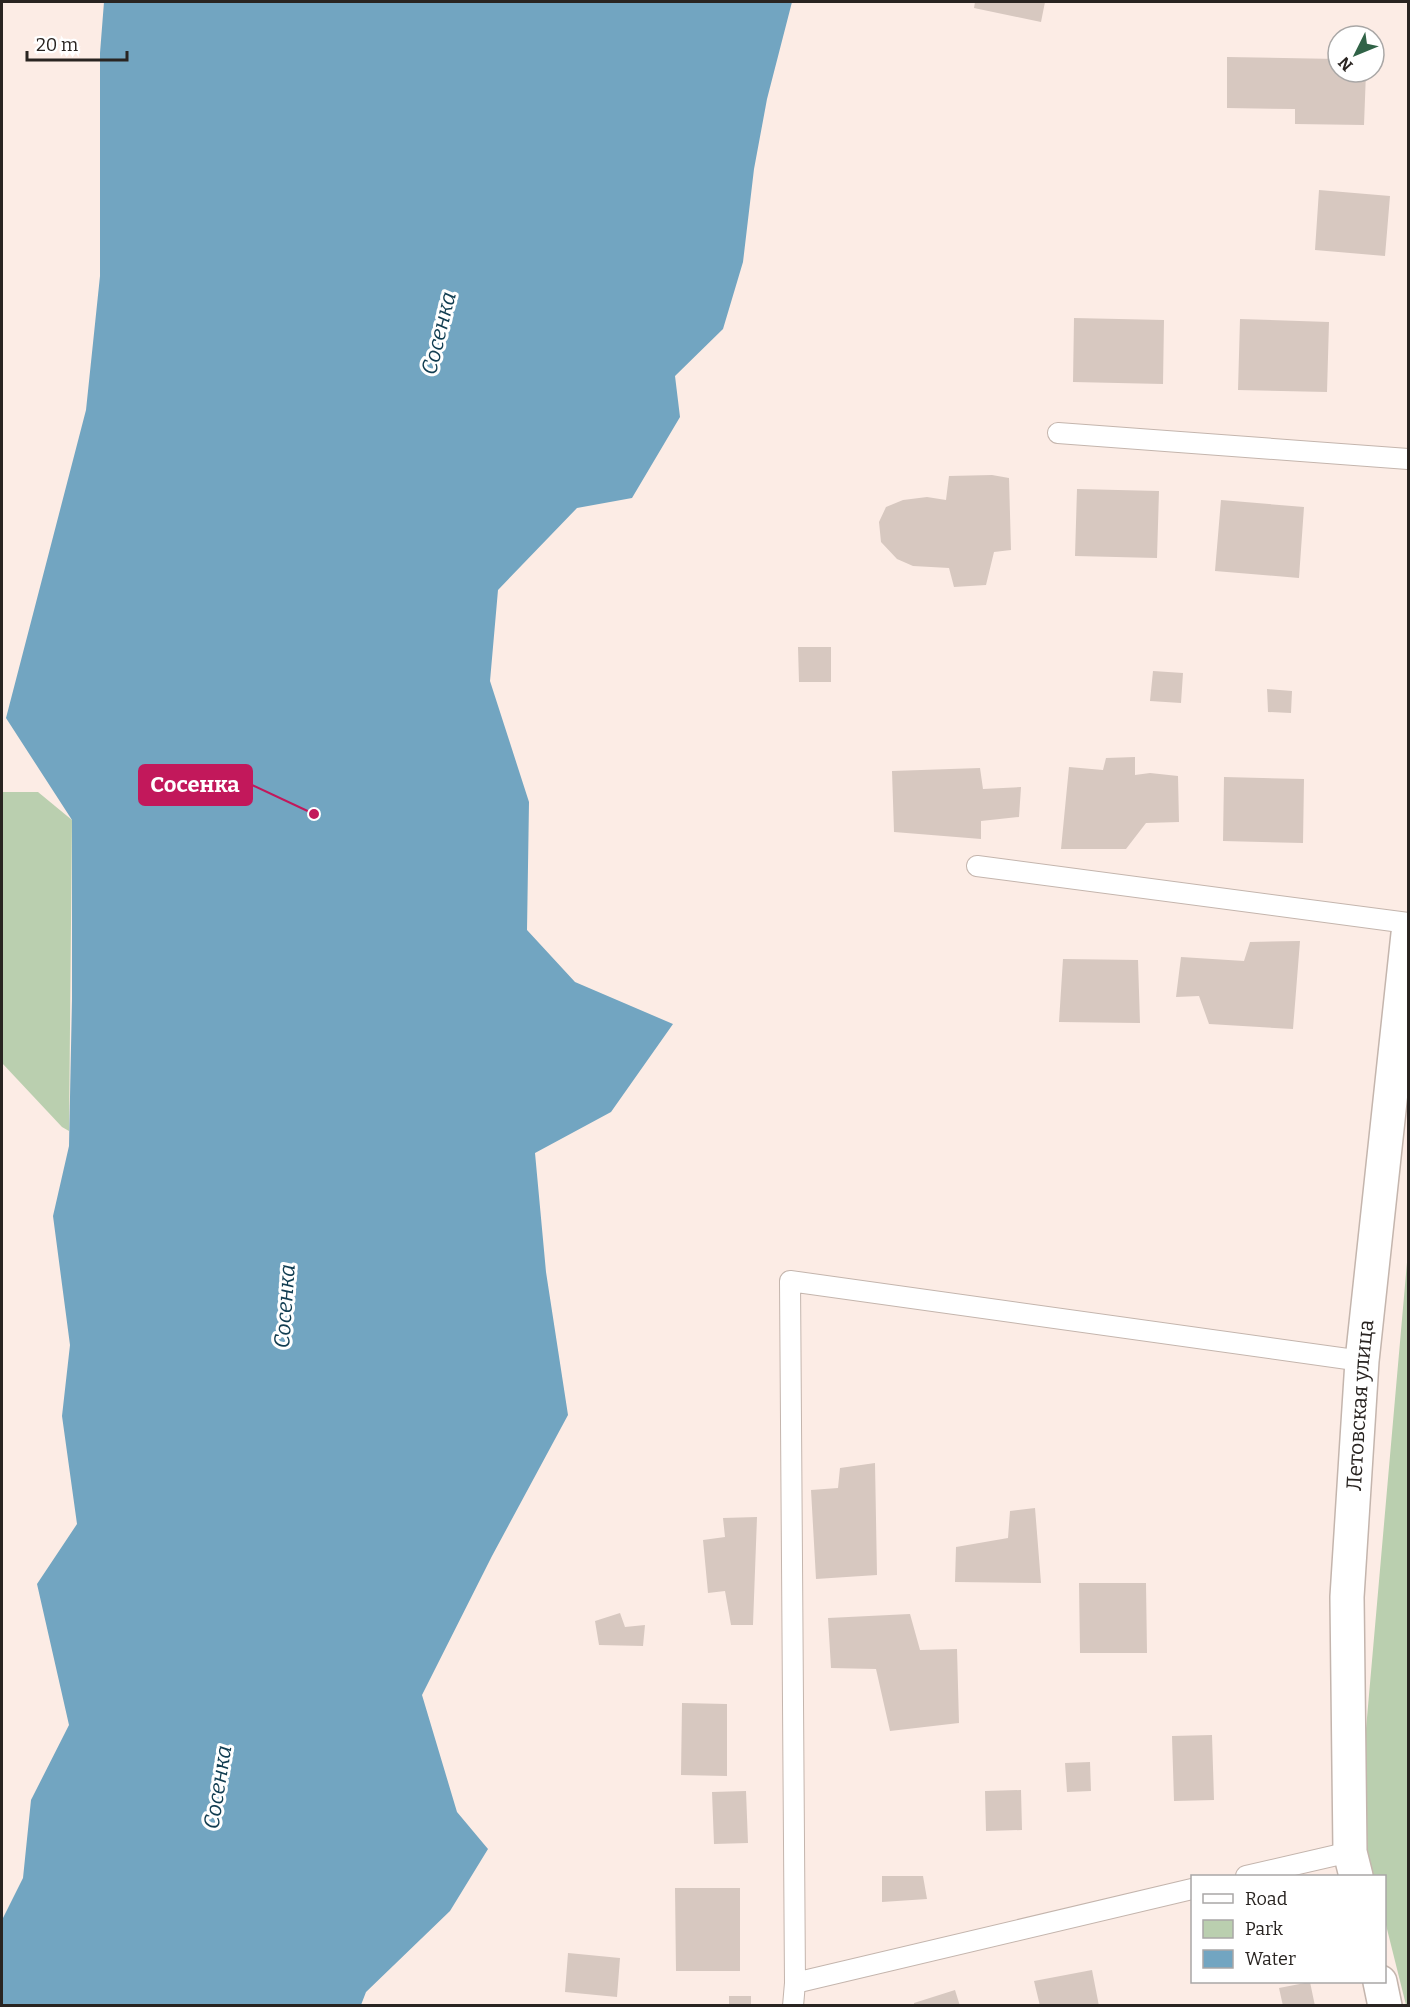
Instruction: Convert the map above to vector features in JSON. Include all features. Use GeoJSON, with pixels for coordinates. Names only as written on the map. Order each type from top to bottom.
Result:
{"type":"FeatureCollection","features":[{"type":"Feature","properties":{"kind":"street","name":"Летовская улица"},"geometry":{"type":"LineString","coordinates":[[1353,1864],[1347,1598],[1362,1361],[1408,934]]}},
{"type":"Feature","properties":{"kind":"street"},"geometry":{"type":"LineString","coordinates":[[1380,1983],[1385,2006]]}},
{"type":"Feature","properties":{"kind":"lane"},"geometry":{"type":"LineString","coordinates":[[1058,433],[1408,459]]}},
{"type":"Feature","properties":{"kind":"lane"},"geometry":{"type":"LineString","coordinates":[[977,866],[1408,923]]}},
{"type":"Feature","properties":{"kind":"lane"},"geometry":{"type":"LineString","coordinates":[[793,2006],[795,1983],[790,1281],[1362,1361]]}},
{"type":"Feature","properties":{"kind":"lane"},"geometry":{"type":"LineString","coordinates":[[1255,1875],[1353,1864]]}},
{"type":"Feature","properties":{"kind":"lane"},"geometry":{"type":"LineString","coordinates":[[795,1983],[1191,1889]]}},
{"type":"Feature","properties":{"kind":"green space"},"geometry":{"type":"Polygon","coordinates":[[[2,792],[38,792],[72,820],[69,1131],[62,1127],[2,1063],[2,792]]]}},
{"type":"Feature","properties":{"kind":"green space"},"geometry":{"type":"Polygon","coordinates":[[[1408,1251],[1408,2005],[1406,2005],[1386,1925],[1386,1875],[1373,1875],[1358,1820],[1408,1251]]]}},
{"type":"Feature","properties":{"kind":"water"},"geometry":{"type":"Polygon","coordinates":[[[104,2],[792,2],[767,99],[754,169],[743,262],[723,329],[675,376],[680,417],[632,498],[577,508],[498,590],[490,681],[529,802],[527,930],[575,982],[673,1024],[611,1112],[535,1153],[546,1272],[568,1415],[492,1556],[422,1695],[457,1812],[488,1849],[450,1911],[366,1992],[361,2005],[2,2005],[2,1920],[23,1878],[31,1800],[69,1725],[37,1584],[77,1524],[62,1416],[70,1345],[53,1216],[69,1146],[72,820],[6,718],[86,410],[100,276],[100,53],[104,2]]]}},
{"type":"Feature","properties":{"kind":"building"},"geometry":{"type":"Polygon","coordinates":[[[975,2],[1045,2],[1041,22],[974,8],[975,2]]]}},
{"type":"Feature","properties":{"kind":"building"},"geometry":{"type":"Polygon","coordinates":[[[1227,57],[1326,59],[1326,84],[1366,84],[1364,125],[1295,124],[1295,109],[1227,108],[1227,57]]]}},
{"type":"Feature","properties":{"kind":"building"},"geometry":{"type":"Polygon","coordinates":[[[1319,190],[1390,196],[1385,256],[1315,250],[1319,190]]]}},
{"type":"Feature","properties":{"kind":"building"},"geometry":{"type":"Polygon","coordinates":[[[1074,318],[1164,320],[1163,384],[1073,382],[1074,318]]]}},
{"type":"Feature","properties":{"kind":"building"},"geometry":{"type":"Polygon","coordinates":[[[1240,319],[1329,322],[1327,392],[1238,390],[1240,319]]]}},
{"type":"Feature","properties":{"kind":"building"},"geometry":{"type":"Polygon","coordinates":[[[992,475],[1009,478],[1011,550],[994,552],[986,585],[954,587],[949,568],[913,566],[897,559],[881,542],[879,522],[886,507],[903,500],[927,497],[946,500],[949,476],[992,475]]]}},
{"type":"Feature","properties":{"kind":"building"},"geometry":{"type":"Polygon","coordinates":[[[1077,489],[1159,491],[1157,558],[1075,556],[1077,489]]]}},
{"type":"Feature","properties":{"kind":"building"},"geometry":{"type":"Polygon","coordinates":[[[1221,500],[1304,507],[1299,578],[1215,571],[1221,500]]]}},
{"type":"Feature","properties":{"kind":"building"},"geometry":{"type":"Polygon","coordinates":[[[798,647],[831,647],[831,682],[799,682],[798,647]]]}},
{"type":"Feature","properties":{"kind":"building"},"geometry":{"type":"Polygon","coordinates":[[[1153,671],[1183,673],[1181,703],[1150,701],[1153,671]]]}},
{"type":"Feature","properties":{"kind":"building"},"geometry":{"type":"Polygon","coordinates":[[[1267,689],[1292,691],[1291,713],[1268,712],[1267,689]]]}},
{"type":"Feature","properties":{"kind":"building"},"geometry":{"type":"Polygon","coordinates":[[[1135,757],[1135,775],[1150,773],[1178,776],[1179,822],[1146,823],[1126,849],[1061,849],[1069,767],[1103,770],[1106,758],[1135,757]]]}},
{"type":"Feature","properties":{"kind":"building"},"geometry":{"type":"Polygon","coordinates":[[[980,768],[983,789],[1021,787],[1019,817],[981,821],[981,839],[894,832],[892,771],[980,768]]]}},
{"type":"Feature","properties":{"kind":"building"},"geometry":{"type":"Polygon","coordinates":[[[1224,777],[1304,779],[1303,843],[1223,841],[1224,777]]]}},
{"type":"Feature","properties":{"kind":"building"},"geometry":{"type":"Polygon","coordinates":[[[1300,941],[1293,1029],[1209,1024],[1199,996],[1176,997],[1181,957],[1244,961],[1250,942],[1300,941]]]}},
{"type":"Feature","properties":{"kind":"building"},"geometry":{"type":"Polygon","coordinates":[[[1063,959],[1138,960],[1140,1023],[1059,1022],[1063,959]]]}},
{"type":"Feature","properties":{"kind":"building"},"geometry":{"type":"Polygon","coordinates":[[[875,1463],[877,1575],[816,1579],[811,1490],[838,1488],[840,1468],[875,1463]]]}},
{"type":"Feature","properties":{"kind":"building"},"geometry":{"type":"Polygon","coordinates":[[[1035,1508],[1041,1583],[955,1582],[956,1547],[1008,1538],[1010,1511],[1035,1508]]]}},
{"type":"Feature","properties":{"kind":"building"},"geometry":{"type":"Polygon","coordinates":[[[757,1517],[753,1625],[731,1625],[725,1591],[708,1593],[703,1540],[725,1537],[723,1518],[757,1517]]]}},
{"type":"Feature","properties":{"kind":"building"},"geometry":{"type":"Polygon","coordinates":[[[1079,1583],[1146,1583],[1147,1653],[1080,1653],[1079,1583]]]}},
{"type":"Feature","properties":{"kind":"building"},"geometry":{"type":"Polygon","coordinates":[[[620,1613],[625,1627],[645,1625],[643,1646],[599,1645],[595,1621],[620,1613]]]}},
{"type":"Feature","properties":{"kind":"building"},"geometry":{"type":"Polygon","coordinates":[[[910,1614],[920,1650],[957,1649],[959,1723],[890,1731],[876,1669],[831,1668],[828,1618],[910,1614]]]}},
{"type":"Feature","properties":{"kind":"building"},"geometry":{"type":"Polygon","coordinates":[[[682,1703],[727,1704],[727,1776],[681,1775],[682,1703]]]}},
{"type":"Feature","properties":{"kind":"building"},"geometry":{"type":"Polygon","coordinates":[[[1212,1735],[1214,1800],[1174,1801],[1172,1736],[1212,1735]]]}},
{"type":"Feature","properties":{"kind":"building"},"geometry":{"type":"Polygon","coordinates":[[[1090,1762],[1091,1791],[1067,1792],[1065,1763],[1090,1762]]]}},
{"type":"Feature","properties":{"kind":"building"},"geometry":{"type":"Polygon","coordinates":[[[1021,1790],[1022,1830],[986,1831],[985,1791],[1021,1790]]]}},
{"type":"Feature","properties":{"kind":"building"},"geometry":{"type":"Polygon","coordinates":[[[746,1791],[748,1843],[714,1844],[712,1792],[746,1791]]]}},
{"type":"Feature","properties":{"kind":"building"},"geometry":{"type":"Polygon","coordinates":[[[882,1876],[923,1876],[927,1899],[882,1902],[882,1876]]]}},
{"type":"Feature","properties":{"kind":"building"},"geometry":{"type":"Polygon","coordinates":[[[675,1888],[740,1888],[740,1971],[676,1971],[675,1888]]]}},
{"type":"Feature","properties":{"kind":"building"},"geometry":{"type":"Polygon","coordinates":[[[568,1953],[620,1958],[617,1997],[565,1992],[568,1953]]]}},
{"type":"Feature","properties":{"kind":"building"},"geometry":{"type":"Polygon","coordinates":[[[1092,1970],[1099,2006],[1040,2006],[1034,1981],[1092,1970]]]}},
{"type":"Feature","properties":{"kind":"building"},"geometry":{"type":"Polygon","coordinates":[[[1310,1983],[1315,2006],[1283,2006],[1279,1988],[1310,1983]]]}},
{"type":"Feature","properties":{"kind":"building"},"geometry":{"type":"Polygon","coordinates":[[[955,1990],[960,2006],[914,2006],[914,2003],[955,1990]]]}},
{"type":"Feature","properties":{"kind":"building"},"geometry":{"type":"Polygon","coordinates":[[[729,1996],[751,1996],[751,2006],[729,2006],[729,1996]]]}},
{"type":"Feature","properties":{"kind":"place","name":"Сосенка"},"geometry":{"type":"Point","coordinates":[314,814]}}]}
